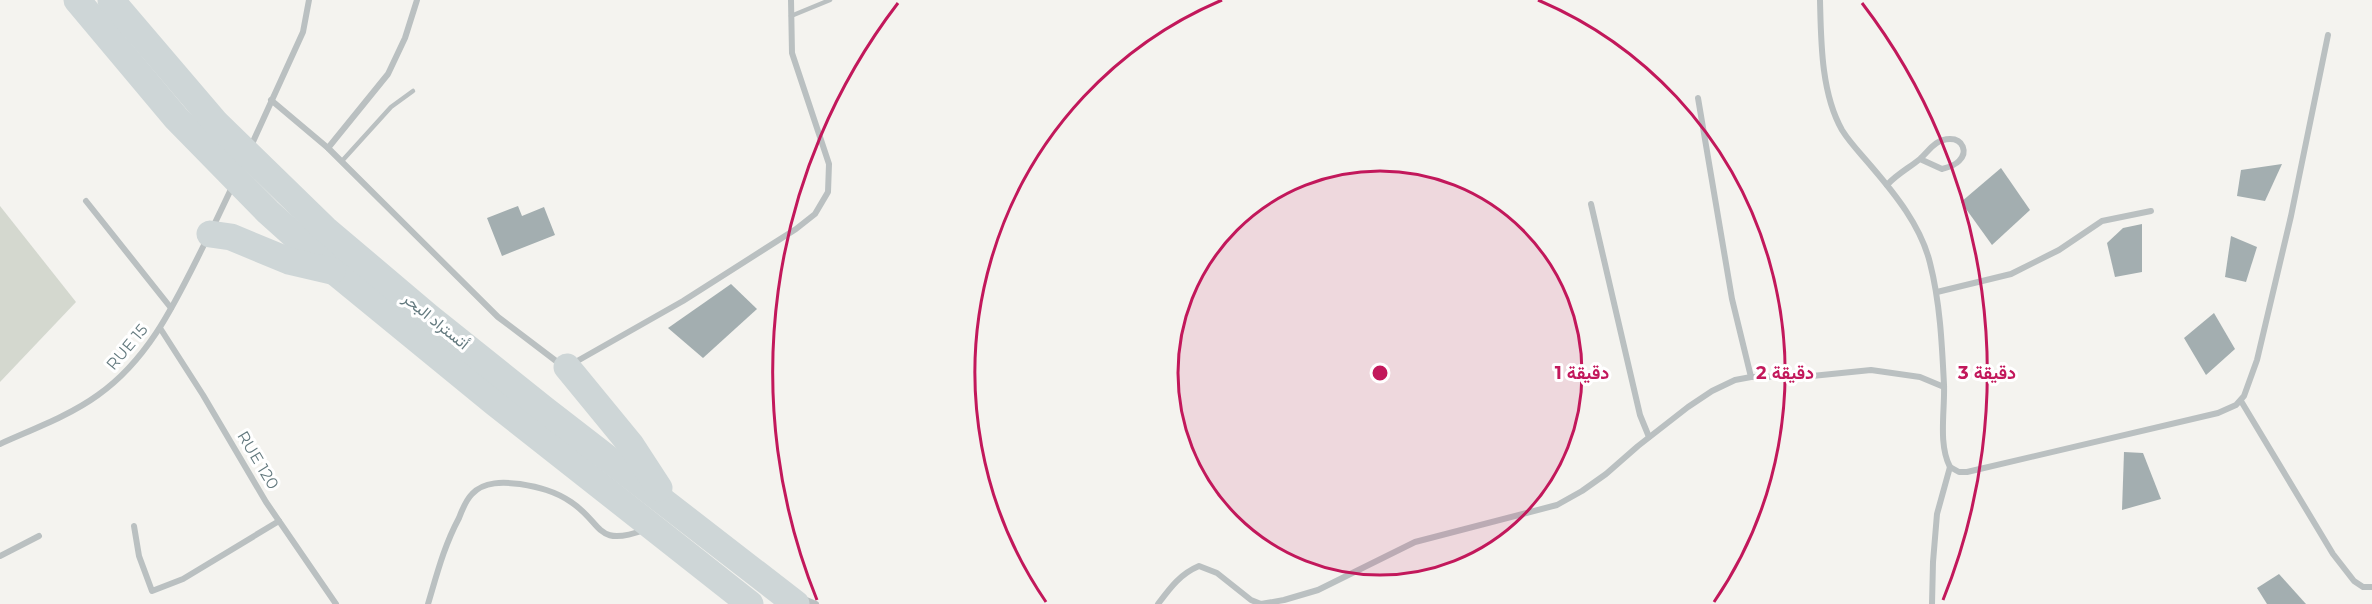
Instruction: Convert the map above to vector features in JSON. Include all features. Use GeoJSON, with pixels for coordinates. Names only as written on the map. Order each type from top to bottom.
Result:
{"type":"FeatureCollection","features":[{"type":"Feature","properties":{"kind":"highway","name":"أتستراد البحر"},"geometry":{"type":"LineString","coordinates":[[77,0],[176,118],[268,212],[336,272],[495,403],[750,604]]}},
{"type":"Feature","properties":{"kind":"highway","name":"أتستراد البحر"},"geometry":{"type":"LineString","coordinates":[[111,0],[216,123],[325,229],[429,317],[786,596]]}},
{"type":"Feature","properties":{"kind":"highway"},"geometry":{"type":"LineString","coordinates":[[215,223],[231,237],[289,261],[336,272]]}},
{"type":"Feature","properties":{"kind":"highway"},"geometry":{"type":"LineString","coordinates":[[567,367],[631,445],[671,507]]}},
{"type":"Feature","properties":{"kind":"street"},"geometry":{"type":"LineString","coordinates":[[245,159],[303,32],[309,0]]}},
{"type":"Feature","properties":{"kind":"street"},"geometry":{"type":"LineString","coordinates":[[328,148],[388,74],[405,38],[417,0]]}},
{"type":"Feature","properties":{"kind":"street"},"geometry":{"type":"LineString","coordinates":[[271,100],[342,161],[498,317],[543,352],[567,367],[683,301],[796,229],[815,214],[828,192],[829,165],[792,53],[790,0]]}},
{"type":"Feature","properties":{"kind":"street"},"geometry":{"type":"LineString","coordinates":[[1820,0],[1826,77],[1835,114],[1843,131],[1887,185],[1919,233],[1926,248],[1937,292],[1944,387],[1944,444],[1950,467],[1937,514],[1932,604]]}},
{"type":"Feature","properties":{"kind":"street"},"geometry":{"type":"LineString","coordinates":[[1950,467],[1959,472],[1967,472],[2218,413],[2241,401],[2252,380],[2271,302],[2328,35]]}},
{"type":"Feature","properties":{"kind":"street"},"geometry":{"type":"LineString","coordinates":[[1698,98],[1732,299],[1751,377]]}},
{"type":"Feature","properties":{"kind":"street"},"geometry":{"type":"LineString","coordinates":[[1887,185],[1897,174],[1920,159],[1932,146],[1944,140],[1957,140],[1964,148],[1962,159],[1958,163],[1942,169],[1920,159]]}},
{"type":"Feature","properties":{"kind":"street","name":"RUE 15"},"geometry":{"type":"LineString","coordinates":[[0,444],[68,413],[98,396],[124,375],[160,328],[240,170]]}},
{"type":"Feature","properties":{"kind":"street"},"geometry":{"type":"LineString","coordinates":[[86,201],[136,267],[171,308]]}},
{"type":"Feature","properties":{"kind":"street"},"geometry":{"type":"LineString","coordinates":[[1591,204],[1640,415],[1649,437]]}},
{"type":"Feature","properties":{"kind":"street"},"geometry":{"type":"LineString","coordinates":[[1937,292],[2011,274],[2059,250],[2102,221],[2151,211]]}},
{"type":"Feature","properties":{"kind":"street","name":"RUE 120"},"geometry":{"type":"LineString","coordinates":[[160,328],[279,521],[336,604]]}},
{"type":"Feature","properties":{"kind":"street"},"geometry":{"type":"LineString","coordinates":[[1158,604],[1185,572],[1199,566],[1217,573],[1251,600],[1261,604],[1318,590],[1415,542],[1557,505],[1606,474],[1649,437],[1712,391],[1736,381],[1751,377],[1812,376],[1871,370],[1920,377],[1944,387]]}},
{"type":"Feature","properties":{"kind":"street"},"geometry":{"type":"LineString","coordinates":[[2241,401],[2333,554],[2354,581],[2363,587],[2372,587]]}},
{"type":"Feature","properties":{"kind":"street"},"geometry":{"type":"LineString","coordinates":[[428,604],[446,544],[473,493],[486,485],[506,483],[543,488],[572,502],[600,532],[615,536],[628,536],[653,527]]}},
{"type":"Feature","properties":{"kind":"street"},"geometry":{"type":"LineString","coordinates":[[134,526],[139,556],[152,591],[183,579],[279,521]]}},
{"type":"Feature","properties":{"kind":"street"},"geometry":{"type":"LineString","coordinates":[[0,556],[39,536]]}},
{"type":"Feature","properties":{"kind":"street"},"geometry":{"type":"LineString","coordinates":[[786,596],[816,604]]}},
{"type":"Feature","properties":{"kind":"lane"},"geometry":{"type":"LineString","coordinates":[[790,16],[830,0]]}},
{"type":"Feature","properties":{"kind":"lane"},"geometry":{"type":"LineString","coordinates":[[342,161],[391,107],[413,92]]}},
{"type":"Feature","properties":{"kind":"shaded area"},"geometry":{"type":"Polygon","coordinates":[[[0,206],[76,302],[0,382],[0,206]]]}},
{"type":"Feature","properties":{"kind":"building"},"geometry":{"type":"Polygon","coordinates":[[[2282,164],[2265,201],[2237,196],[2241,170],[2282,164]]]}},
{"type":"Feature","properties":{"kind":"building"},"geometry":{"type":"Polygon","coordinates":[[[2001,168],[2030,210],[1992,245],[1961,202],[2001,168]]]}},
{"type":"Feature","properties":{"kind":"building"},"geometry":{"type":"Polygon","coordinates":[[[518,206],[522,216],[544,207],[555,235],[502,256],[487,218],[518,206]]]}},
{"type":"Feature","properties":{"kind":"building"},"geometry":{"type":"Polygon","coordinates":[[[2142,224],[2142,272],[2115,277],[2107,243],[2123,228],[2142,224]]]}},
{"type":"Feature","properties":{"kind":"building"},"geometry":{"type":"Polygon","coordinates":[[[2231,236],[2257,247],[2246,282],[2225,277],[2231,236]]]}},
{"type":"Feature","properties":{"kind":"building"},"geometry":{"type":"Polygon","coordinates":[[[731,284],[757,309],[703,358],[668,328],[731,284]]]}},
{"type":"Feature","properties":{"kind":"building"},"geometry":{"type":"Polygon","coordinates":[[[2214,313],[2235,349],[2206,375],[2184,338],[2214,313]]]}},
{"type":"Feature","properties":{"kind":"building"},"geometry":{"type":"Polygon","coordinates":[[[2124,452],[2143,453],[2161,499],[2122,510],[2124,452]]]}},
{"type":"Feature","properties":{"kind":"building"},"geometry":{"type":"Polygon","coordinates":[[[2279,574],[2306,604],[2267,604],[2257,588],[2279,574]]]}}]}
